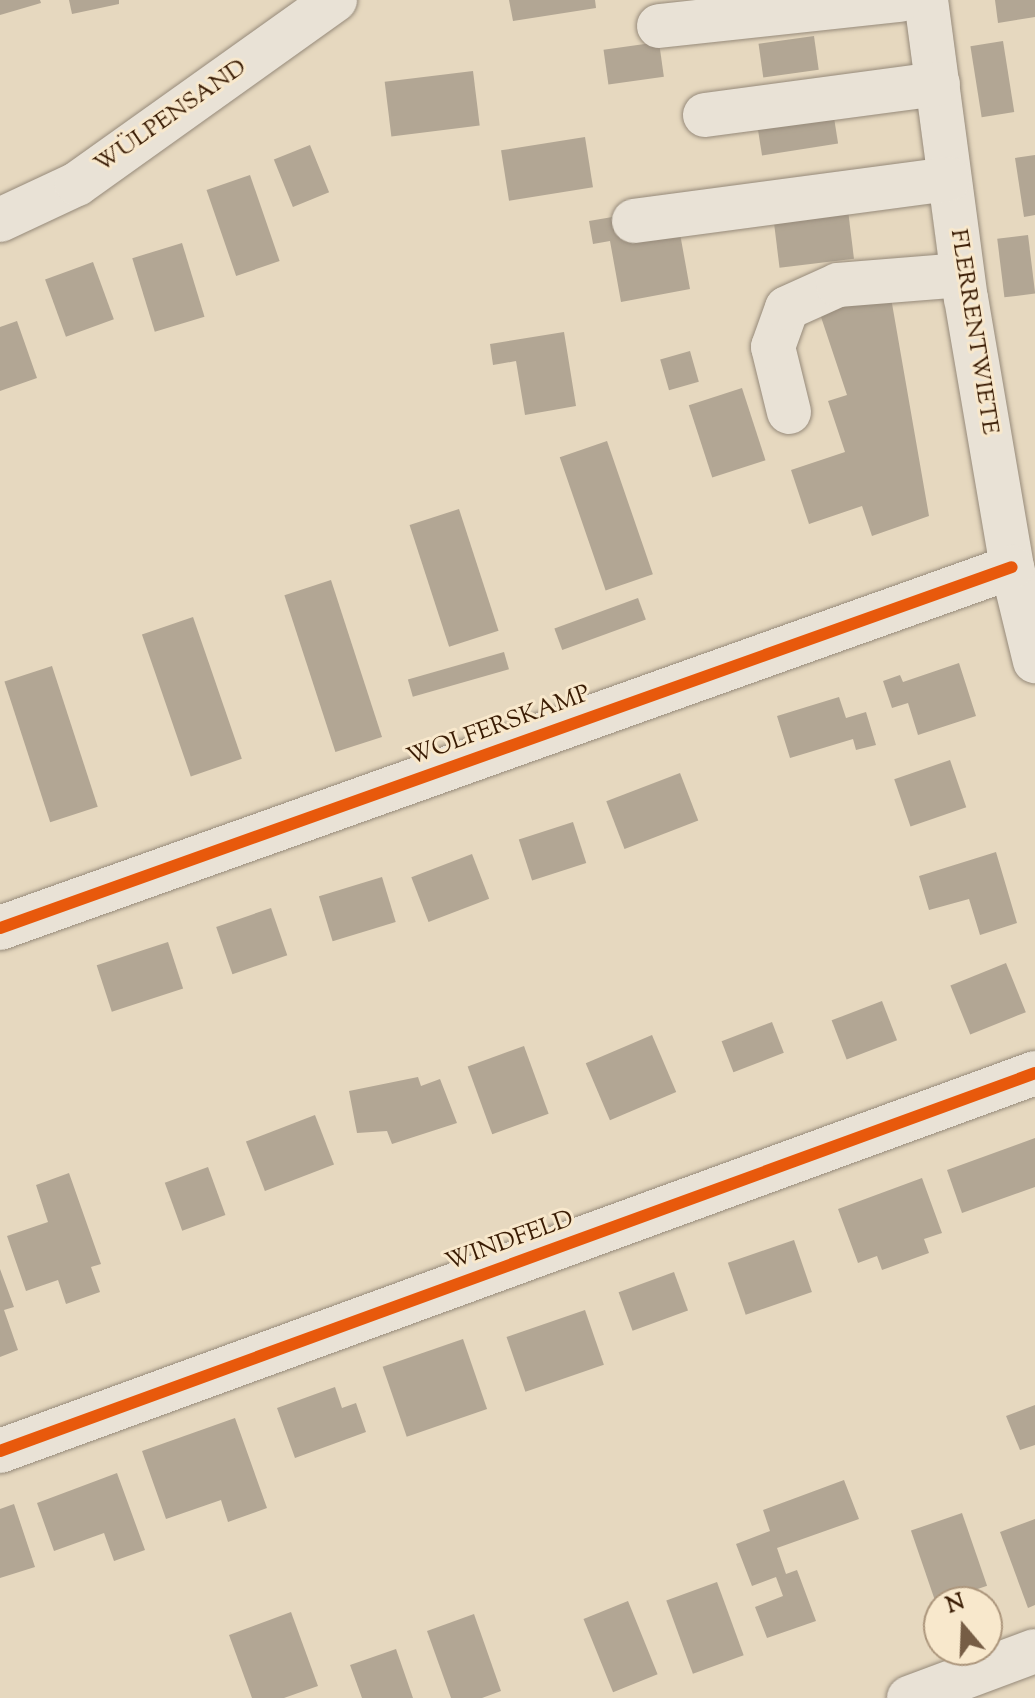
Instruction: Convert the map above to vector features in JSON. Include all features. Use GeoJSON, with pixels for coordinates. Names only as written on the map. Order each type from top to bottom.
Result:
{"type":"FeatureCollection","features":[{"type":"Feature","properties":{"kind":"street","name":"WÜLPENSAND"},"geometry":{"type":"LineString","coordinates":[[0,220],[77,184],[335,0]]}},
{"type":"Feature","properties":{"kind":"street"},"geometry":{"type":"LineString","coordinates":[[659,26],[900,0]]}},
{"type":"Feature","properties":{"kind":"street","name":"FLERRENTWIETE"},"geometry":{"type":"LineString","coordinates":[[926,0],[962,275],[1035,661]]}},
{"type":"Feature","properties":{"kind":"street"},"geometry":{"type":"LineString","coordinates":[[705,115],[938,84]]}},
{"type":"Feature","properties":{"kind":"street"},"geometry":{"type":"LineString","coordinates":[[634,221],[949,179]]}},
{"type":"Feature","properties":{"kind":"street"},"geometry":{"type":"LineString","coordinates":[[789,412],[773,347],[787,308],[838,285],[962,275]]}},
{"type":"Feature","properties":{"kind":"street","name":"WOLFERSKAMP"},"geometry":{"type":"LineString","coordinates":[[0,928],[1022,588]]}},
{"type":"Feature","properties":{"kind":"street","name":"WINDFELD"},"geometry":{"type":"LineString","coordinates":[[0,1451],[1035,1073]]}},
{"type":"Feature","properties":{"kind":"street"},"geometry":{"type":"LineString","coordinates":[[909,1698],[1035,1651]]}},
{"type":"Feature","properties":{"kind":"building"},"geometry":{"type":"Polygon","coordinates":[[[0,0],[40,0],[41,3],[0,15],[0,0]]]}},
{"type":"Feature","properties":{"kind":"building"},"geometry":{"type":"Polygon","coordinates":[[[69,0],[119,0],[119,4],[72,14],[69,0]]]}},
{"type":"Feature","properties":{"kind":"building"},"geometry":{"type":"Polygon","coordinates":[[[509,0],[595,0],[596,8],[513,21],[509,0]]]}},
{"type":"Feature","properties":{"kind":"building"},"geometry":{"type":"Polygon","coordinates":[[[995,0],[1035,0],[1035,17],[998,23],[995,0]]]}},
{"type":"Feature","properties":{"kind":"building"},"geometry":{"type":"Polygon","coordinates":[[[814,36],[819,70],[763,77],[759,44],[814,36]]]}},
{"type":"Feature","properties":{"kind":"building"},"geometry":{"type":"Polygon","coordinates":[[[1003,41],[1014,112],[982,117],[970,46],[1003,41]]]}},
{"type":"Feature","properties":{"kind":"building"},"geometry":{"type":"Polygon","coordinates":[[[659,42],[664,77],[608,84],[604,50],[659,42]]]}},
{"type":"Feature","properties":{"kind":"building"},"geometry":{"type":"Polygon","coordinates":[[[473,71],[480,126],[391,136],[385,82],[473,71]]]}},
{"type":"Feature","properties":{"kind":"building"},"geometry":{"type":"Polygon","coordinates":[[[832,105],[838,144],[762,156],[756,117],[832,105]]]}},
{"type":"Feature","properties":{"kind":"building"},"geometry":{"type":"Polygon","coordinates":[[[585,137],[593,187],[509,201],[501,150],[585,137]]]}},
{"type":"Feature","properties":{"kind":"building"},"geometry":{"type":"Polygon","coordinates":[[[310,145],[329,192],[293,207],[274,160],[310,145]]]}},
{"type":"Feature","properties":{"kind":"building"},"geometry":{"type":"Polygon","coordinates":[[[1035,155],[1035,215],[1024,217],[1015,158],[1035,155]]]}},
{"type":"Feature","properties":{"kind":"building"},"geometry":{"type":"Polygon","coordinates":[[[250,175],[280,261],[236,276],[207,190],[250,175]]]}},
{"type":"Feature","properties":{"kind":"building"},"geometry":{"type":"Polygon","coordinates":[[[848,210],[854,259],[780,268],[774,219],[848,210]]]}},
{"type":"Feature","properties":{"kind":"building"},"geometry":{"type":"Polygon","coordinates":[[[624,215],[679,228],[690,289],[621,302],[610,241],[593,244],[589,221],[624,215]]]}},
{"type":"Feature","properties":{"kind":"building"},"geometry":{"type":"Polygon","coordinates":[[[1028,235],[1035,294],[1004,297],[997,239],[1028,235]]]}},
{"type":"Feature","properties":{"kind":"building"},"geometry":{"type":"Polygon","coordinates":[[[182,243],[205,317],[155,332],[132,258],[182,243]]]}},
{"type":"Feature","properties":{"kind":"building"},"geometry":{"type":"Polygon","coordinates":[[[93,262],[114,319],[66,337],[45,279],[93,262]]]}},
{"type":"Feature","properties":{"kind":"building"},"geometry":{"type":"Polygon","coordinates":[[[890,292],[929,516],[872,536],[862,506],[809,524],[791,470],[845,452],[828,401],[847,395],[819,311],[890,292]]]}},
{"type":"Feature","properties":{"kind":"building"},"geometry":{"type":"Polygon","coordinates":[[[17,321],[37,378],[0,391],[0,327],[17,321]]]}},
{"type":"Feature","properties":{"kind":"building"},"geometry":{"type":"Polygon","coordinates":[[[564,332],[576,406],[525,415],[516,361],[493,365],[490,344],[564,332]]]}},
{"type":"Feature","properties":{"kind":"building"},"geometry":{"type":"Polygon","coordinates":[[[690,351],[699,382],[669,390],[660,360],[690,351]]]}},
{"type":"Feature","properties":{"kind":"building"},"geometry":{"type":"Polygon","coordinates":[[[742,388],[765,460],[712,478],[689,405],[742,388]]]}},
{"type":"Feature","properties":{"kind":"building"},"geometry":{"type":"Polygon","coordinates":[[[607,441],[653,574],[606,591],[560,457],[607,441]]]}},
{"type":"Feature","properties":{"kind":"building"},"geometry":{"type":"Polygon","coordinates":[[[459,509],[499,631],[449,647],[410,525],[459,509]]]}},
{"type":"Feature","properties":{"kind":"building"},"geometry":{"type":"Polygon","coordinates":[[[331,580],[382,737],[335,752],[284,595],[331,580]]]}},
{"type":"Feature","properties":{"kind":"building"},"geometry":{"type":"Polygon","coordinates":[[[638,598],[646,620],[562,650],[554,628],[638,598]]]}},
{"type":"Feature","properties":{"kind":"building"},"geometry":{"type":"Polygon","coordinates":[[[193,617],[242,759],[191,776],[142,635],[193,617]]]}},
{"type":"Feature","properties":{"kind":"building"},"geometry":{"type":"Polygon","coordinates":[[[504,652],[509,669],[413,697],[408,680],[504,652]]]}},
{"type":"Feature","properties":{"kind":"building"},"geometry":{"type":"Polygon","coordinates":[[[959,663],[976,716],[918,735],[908,703],[892,708],[883,681],[900,675],[903,682],[959,663]]]}},
{"type":"Feature","properties":{"kind":"building"},"geometry":{"type":"Polygon","coordinates":[[[52,666],[98,807],[50,822],[4,681],[52,666]]]}},
{"type":"Feature","properties":{"kind":"building"},"geometry":{"type":"Polygon","coordinates":[[[839,697],[846,718],[866,712],[876,745],[856,750],[853,739],[790,758],[777,716],[839,697]]]}},
{"type":"Feature","properties":{"kind":"building"},"geometry":{"type":"Polygon","coordinates":[[[950,760],[966,807],[910,826],[894,779],[950,760]]]}},
{"type":"Feature","properties":{"kind":"building"},"geometry":{"type":"Polygon","coordinates":[[[680,773],[698,821],[625,849],[606,801],[680,773]]]}},
{"type":"Feature","properties":{"kind":"building"},"geometry":{"type":"Polygon","coordinates":[[[573,822],[586,863],[532,881],[519,840],[573,822]]]}},
{"type":"Feature","properties":{"kind":"building"},"geometry":{"type":"Polygon","coordinates":[[[996,852],[1017,923],[980,935],[969,899],[929,910],[919,876],[996,852]]]}},
{"type":"Feature","properties":{"kind":"building"},"geometry":{"type":"Polygon","coordinates":[[[472,854],[489,899],[429,922],[411,877],[472,854]]]}},
{"type":"Feature","properties":{"kind":"building"},"geometry":{"type":"Polygon","coordinates":[[[382,877],[396,922],[333,941],[319,896],[382,877]]]}},
{"type":"Feature","properties":{"kind":"building"},"geometry":{"type":"Polygon","coordinates":[[[271,908],[287,955],[232,974],[216,927],[271,908]]]}},
{"type":"Feature","properties":{"kind":"building"},"geometry":{"type":"Polygon","coordinates":[[[168,942],[183,989],[112,1012],[97,965],[168,942]]]}},
{"type":"Feature","properties":{"kind":"building"},"geometry":{"type":"Polygon","coordinates":[[[1006,963],[1026,1012],[970,1035],[950,985],[1006,963]]]}},
{"type":"Feature","properties":{"kind":"building"},"geometry":{"type":"Polygon","coordinates":[[[882,1001],[897,1040],[847,1060],[832,1020],[882,1001]]]}},
{"type":"Feature","properties":{"kind":"building"},"geometry":{"type":"Polygon","coordinates":[[[772,1022],[784,1053],[733,1072],[722,1041],[772,1022]]]}},
{"type":"Feature","properties":{"kind":"building"},"geometry":{"type":"Polygon","coordinates":[[[652,1035],[676,1092],[610,1120],[586,1063],[652,1035]]]}},
{"type":"Feature","properties":{"kind":"building"},"geometry":{"type":"Polygon","coordinates":[[[524,1046],[549,1114],[492,1134],[468,1067],[524,1046]]]}},
{"type":"Feature","properties":{"kind":"building"},"geometry":{"type":"Polygon","coordinates":[[[418,1077],[421,1086],[440,1079],[457,1123],[392,1144],[387,1131],[357,1133],[349,1091],[418,1077]]]}},
{"type":"Feature","properties":{"kind":"building"},"geometry":{"type":"Polygon","coordinates":[[[315,1115],[334,1164],[265,1191],[246,1142],[315,1115]]]}},
{"type":"Feature","properties":{"kind":"building"},"geometry":{"type":"Polygon","coordinates":[[[1035,1138],[1035,1187],[962,1213],[947,1170],[1035,1138]]]}},
{"type":"Feature","properties":{"kind":"building"},"geometry":{"type":"Polygon","coordinates":[[[208,1167],[225,1215],[182,1231],[165,1183],[208,1167]]]}},
{"type":"Feature","properties":{"kind":"building"},"geometry":{"type":"Polygon","coordinates":[[[69,1173],[101,1264],[91,1267],[100,1292],[66,1304],[58,1280],[26,1291],[7,1236],[48,1222],[36,1185],[69,1173]]]}},
{"type":"Feature","properties":{"kind":"building"},"geometry":{"type":"Polygon","coordinates":[[[922,1178],[942,1233],[924,1239],[929,1253],[882,1270],[877,1256],[858,1263],[838,1209],[922,1178]]]}},
{"type":"Feature","properties":{"kind":"building"},"geometry":{"type":"Polygon","coordinates":[[[794,1240],[812,1292],[746,1315],[728,1263],[794,1240]]]}},
{"type":"Feature","properties":{"kind":"building"},"geometry":{"type":"Polygon","coordinates":[[[0,1269],[14,1307],[4,1310],[18,1350],[0,1357],[0,1269]]]}},
{"type":"Feature","properties":{"kind":"building"},"geometry":{"type":"Polygon","coordinates":[[[674,1272],[688,1311],[633,1331],[619,1292],[674,1272]]]}},
{"type":"Feature","properties":{"kind":"building"},"geometry":{"type":"Polygon","coordinates":[[[585,1310],[604,1365],[525,1392],[507,1337],[585,1310]]]}},
{"type":"Feature","properties":{"kind":"building"},"geometry":{"type":"Polygon","coordinates":[[[463,1339],[487,1409],[407,1437],[383,1367],[463,1339]]]}},
{"type":"Feature","properties":{"kind":"building"},"geometry":{"type":"Polygon","coordinates":[[[335,1387],[342,1408],[356,1403],[366,1432],[295,1458],[277,1408],[335,1387]]]}},
{"type":"Feature","properties":{"kind":"building"},"geometry":{"type":"Polygon","coordinates":[[[1035,1405],[1035,1445],[1020,1450],[1006,1416],[1035,1405]]]}},
{"type":"Feature","properties":{"kind":"building"},"geometry":{"type":"Polygon","coordinates":[[[235,1418],[267,1508],[228,1522],[221,1500],[166,1519],[142,1451],[235,1418]]]}},
{"type":"Feature","properties":{"kind":"building"},"geometry":{"type":"Polygon","coordinates":[[[117,1473],[145,1550],[114,1561],[104,1533],[54,1551],[37,1503],[117,1473]]]}},
{"type":"Feature","properties":{"kind":"building"},"geometry":{"type":"Polygon","coordinates":[[[844,1480],[859,1519],[777,1548],[786,1574],[797,1570],[816,1621],[767,1638],[755,1607],[783,1596],[776,1577],[752,1586],[736,1544],[770,1531],[763,1510],[844,1480]]]}},
{"type":"Feature","properties":{"kind":"building"},"geometry":{"type":"Polygon","coordinates":[[[14,1504],[35,1567],[0,1578],[0,1509],[14,1504]]]}},
{"type":"Feature","properties":{"kind":"building"},"geometry":{"type":"Polygon","coordinates":[[[962,1513],[987,1586],[930,1586],[911,1531],[962,1513]]]}},
{"type":"Feature","properties":{"kind":"building"},"geometry":{"type":"Polygon","coordinates":[[[1035,1519],[1035,1605],[1028,1608],[1000,1532],[1035,1519]]]}},
{"type":"Feature","properties":{"kind":"building"},"geometry":{"type":"Polygon","coordinates":[[[717,1582],[744,1655],[693,1674],[666,1600],[717,1582]]]}},
{"type":"Feature","properties":{"kind":"building"},"geometry":{"type":"Polygon","coordinates":[[[628,1601],[658,1674],[613,1692],[583,1619],[628,1601]]]}},
{"type":"Feature","properties":{"kind":"building"},"geometry":{"type":"Polygon","coordinates":[[[291,1612],[318,1686],[284,1698],[252,1698],[229,1635],[291,1612]]]}},
{"type":"Feature","properties":{"kind":"building"},"geometry":{"type":"Polygon","coordinates":[[[474,1614],[501,1691],[482,1698],[451,1698],[427,1631],[474,1614]]]}},
{"type":"Feature","properties":{"kind":"building"},"geometry":{"type":"Polygon","coordinates":[[[396,1649],[413,1698],[362,1698],[350,1665],[396,1649]]]}},
{"type":"Feature","properties":{"kind":"cycle path"},"geometry":{"type":"LineString","coordinates":[[0,928],[1012,567]]}},
{"type":"Feature","properties":{"kind":"cycle path"},"geometry":{"type":"LineString","coordinates":[[0,1451],[1035,1073]]}}]}
